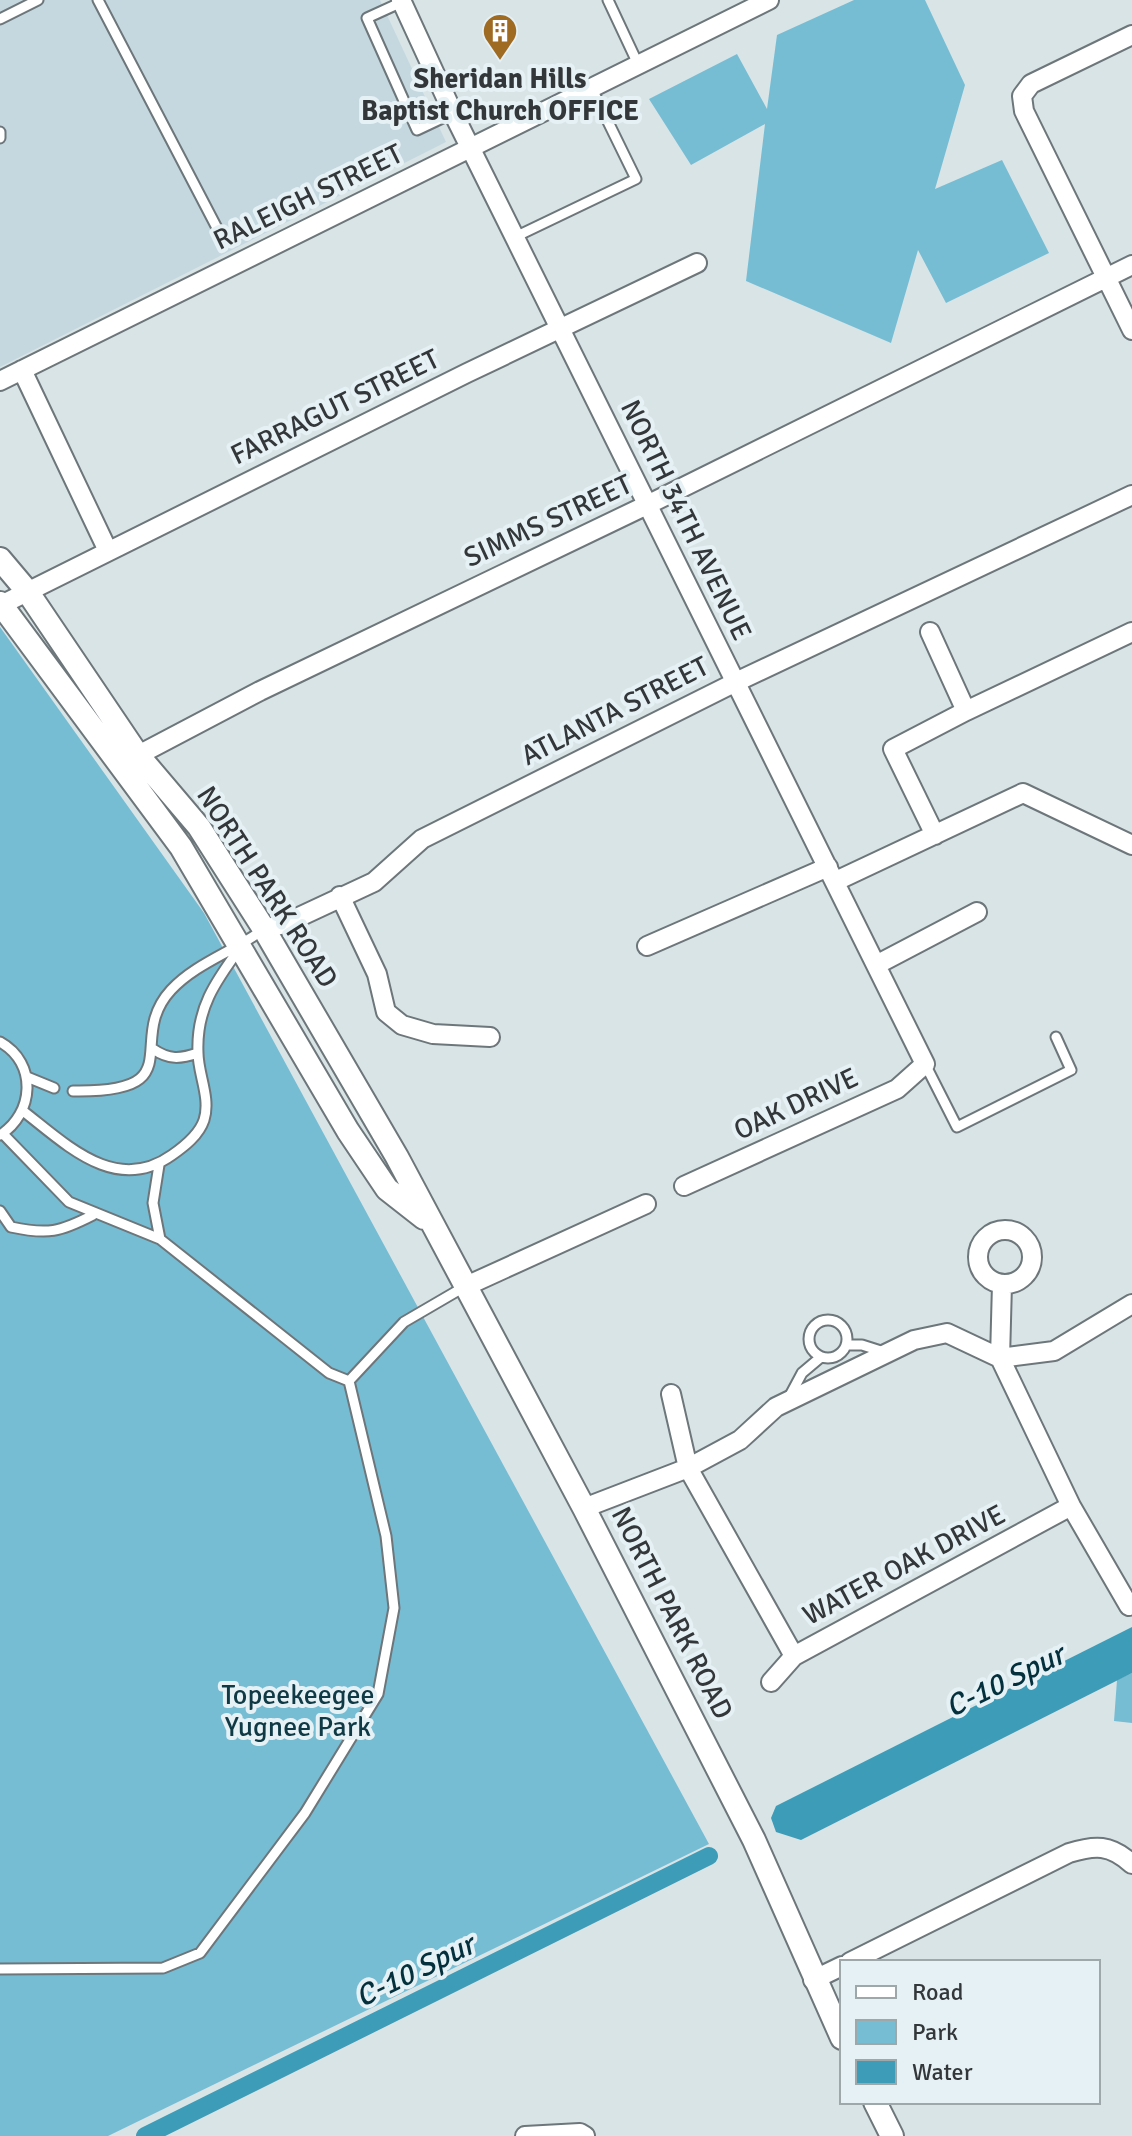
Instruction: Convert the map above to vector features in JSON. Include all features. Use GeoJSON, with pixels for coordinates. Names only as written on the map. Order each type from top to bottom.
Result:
{"type":"FeatureCollection","features":[{"type":"Feature","properties":{"kind":"street","name":"RALEIGH STREET"},"geometry":{"type":"LineString","coordinates":[[0,381],[769,0]]}},
{"type":"Feature","properties":{"kind":"street","name":"NORTH 34TH AVENUE"},"geometry":{"type":"LineString","coordinates":[[402,1],[470,148],[925,1064]]}},
{"type":"Feature","properties":{"kind":"street"},"geometry":{"type":"LineString","coordinates":[[1132,35],[1031,84],[1022,96],[1024,111],[1132,330]]}},
{"type":"Feature","properties":{"kind":"street","name":"FARRAGUT STREET"},"geometry":{"type":"LineString","coordinates":[[1,604],[697,263]]}},
{"type":"Feature","properties":{"kind":"street","name":"SIMMS STREET"},"geometry":{"type":"LineString","coordinates":[[128,760],[1132,265]]}},
{"type":"Feature","properties":{"kind":"street"},"geometry":{"type":"LineString","coordinates":[[22,370],[108,551]]}},
{"type":"Feature","properties":{"kind":"street","name":"ATLANTA STREET"},"geometry":{"type":"LineString","coordinates":[[264,929],[284,924],[374,882],[422,839],[736,682],[1132,495]]}},
{"type":"Feature","properties":{"kind":"street","name":"NORTH PARK ROAD"},"geometry":{"type":"LineString","coordinates":[[0,559],[27,591],[242,946],[348,1131],[387,1189],[431,1224]]}},
{"type":"Feature","properties":{"kind":"street","name":"NORTH PARK ROAD"},"geometry":{"type":"LineString","coordinates":[[1,604],[128,760],[199,827],[264,929],[397,1157],[584,1508],[754,1840],[813,1980],[840,2034]]}},
{"type":"Feature","properties":{"kind":"street"},"geometry":{"type":"LineString","coordinates":[[930,632],[966,711]]}},
{"type":"Feature","properties":{"kind":"street"},"geometry":{"type":"LineString","coordinates":[[935,835],[893,749],[1132,632]]}},
{"type":"Feature","properties":{"kind":"street"},"geometry":{"type":"LineString","coordinates":[[647,946],[935,835],[1023,793],[1132,845]]}},
{"type":"Feature","properties":{"kind":"street"},"geometry":{"type":"LineString","coordinates":[[340,896],[377,974],[386,1012],[402,1025],[433,1034],[490,1037]]}},
{"type":"Feature","properties":{"kind":"street"},"geometry":{"type":"LineString","coordinates":[[878,964],[977,912]]}},
{"type":"Feature","properties":{"kind":"street","name":"OAK DRIVE"},"geometry":{"type":"LineString","coordinates":[[684,1186],[897,1089],[925,1064]]}},
{"type":"Feature","properties":{"kind":"street"},"geometry":{"type":"LineString","coordinates":[[464,1287],[646,1204]]}},
{"type":"Feature","properties":{"kind":"street"},"geometry":{"type":"LineString","coordinates":[[1002,1284],[1000,1358],[1071,1506],[1129,1606]]}},
{"type":"Feature","properties":{"kind":"street"},"geometry":{"type":"LineString","coordinates":[[584,1508],[688,1468],[740,1440],[776,1407],[914,1340],[947,1333],[1000,1358],[1054,1351],[1132,1304]]}},
{"type":"Feature","properties":{"kind":"street"},"geometry":{"type":"LineString","coordinates":[[671,1394],[688,1468],[794,1656]]}},
{"type":"Feature","properties":{"kind":"street","name":"WATER OAK DRIVE"},"geometry":{"type":"LineString","coordinates":[[771,1682],[794,1656],[1071,1506]]}},
{"type":"Feature","properties":{"kind":"street"},"geometry":{"type":"LineString","coordinates":[[854,1960],[1069,1853],[1095,1845],[1123,1856],[1132,1864]]}},
{"type":"Feature","properties":{"kind":"street"},"geometry":{"type":"LineString","coordinates":[[813,1980],[840,1967]]}},
{"type":"Feature","properties":{"kind":"street"},"geometry":{"type":"LineString","coordinates":[[876,2104],[892,2136]]}},
{"type":"Feature","properties":{"kind":"street"},"geometry":{"type":"LineString","coordinates":[[525,2136],[583,2135]]}},
{"type":"Feature","properties":{"kind":"lane"},"geometry":{"type":"LineString","coordinates":[[0,19],[38,0]]}},
{"type":"Feature","properties":{"kind":"lane"},"geometry":{"type":"LineString","coordinates":[[98,0],[217,228]]}},
{"type":"Feature","properties":{"kind":"lane"},"geometry":{"type":"LineString","coordinates":[[608,0],[638,64]]}},
{"type":"Feature","properties":{"kind":"lane"},"geometry":{"type":"LineString","coordinates":[[402,1],[367,18],[417,130],[453,113]]}},
{"type":"Feature","properties":{"kind":"lane"},"geometry":{"type":"LineString","coordinates":[[515,237],[636,179],[591,87]]}},
{"type":"Feature","properties":{"kind":"lane"},"geometry":{"type":"LineString","coordinates":[[73,1091],[111,1091],[139,1079],[149,1068],[158,1012],[169,992],[186,976],[242,946],[264,929]]}},
{"type":"Feature","properties":{"kind":"lane"},"geometry":{"type":"LineString","coordinates":[[23,1111],[99,1166],[130,1172],[159,1165],[189,1143],[204,1119],[205,1091],[198,1053],[206,996],[242,946]]}},
{"type":"Feature","properties":{"kind":"lane"},"geometry":{"type":"LineString","coordinates":[[925,1064],[957,1127],[1071,1070],[1056,1037]]}},
{"type":"Feature","properties":{"kind":"lane"},"geometry":{"type":"LineString","coordinates":[[0,1042],[20,1060],[27,1077],[23,1111],[1,1135],[69,1202],[93,1215],[160,1239],[329,1373],[349,1381]]}},
{"type":"Feature","properties":{"kind":"lane"},"geometry":{"type":"LineString","coordinates":[[153,1049],[162,1056],[180,1059],[198,1053]]}},
{"type":"Feature","properties":{"kind":"lane"},"geometry":{"type":"LineString","coordinates":[[27,1077],[54,1088]]}},
{"type":"Feature","properties":{"kind":"lane"},"geometry":{"type":"LineString","coordinates":[[159,1165],[153,1203],[160,1239]]}},
{"type":"Feature","properties":{"kind":"lane"},"geometry":{"type":"LineString","coordinates":[[0,1211],[11,1227],[40,1233],[64,1230],[93,1215]]}},
{"type":"Feature","properties":{"kind":"lane"},"geometry":{"type":"LineString","coordinates":[[349,1381],[404,1322],[464,1287]]}},
{"type":"Feature","properties":{"kind":"lane"},"geometry":{"type":"LineString","coordinates":[[846,1345],[843,1328],[833,1321],[821,1322],[810,1336],[812,1348],[821,1357],[834,1358],[846,1345],[862,1345],[887,1353]]}},
{"type":"Feature","properties":{"kind":"lane"},"geometry":{"type":"LineString","coordinates":[[787,1402],[802,1373],[821,1357]]}},
{"type":"Feature","properties":{"kind":"lane"},"geometry":{"type":"LineString","coordinates":[[0,1969],[163,1968],[200,1953],[305,1813],[378,1694],[394,1608],[386,1536],[349,1381]]}},
{"type":"Feature","properties":{"kind":"shaded area"},"geometry":{"type":"Polygon","coordinates":[[[0,0],[380,0],[446,142],[0,367],[0,0]]]}},
{"type":"Feature","properties":{"kind":"green space"},"geometry":{"type":"Polygon","coordinates":[[[854,0],[925,0],[965,85],[935,189],[1002,160],[1049,253],[946,303],[918,250],[891,343],[746,281],[765,124],[691,165],[649,99],[737,54],[767,109],[777,35],[854,0]]]}},
{"type":"Feature","properties":{"kind":"green space","name":"Topeekeegee Yugnee Park"},"geometry":{"type":"Polygon","coordinates":[[[0,627],[204,913],[709,1844],[108,2136],[0,2136],[0,627]]]}},
{"type":"Feature","properties":{"kind":"green space"},"geometry":{"type":"Polygon","coordinates":[[[1132,1673],[1132,1723],[1114,1721],[1117,1680],[1132,1673]]]}},
{"type":"Feature","properties":{"kind":"water"},"geometry":{"type":"Polygon","coordinates":[[[1132,1627],[1132,1673],[801,1840],[776,1832],[771,1818],[776,1806],[1132,1627]]]}},
{"type":"Feature","properties":{"kind":"waterway","name":"C-10 Spur"},"geometry":{"type":"LineString","coordinates":[[145,2136],[709,1856]]}},
{"type":"Feature","properties":{"kind":"place","name":"Sheridan Hills Baptist Church OFFICE"},"geometry":{"type":"Point","coordinates":[500,62]}}]}
